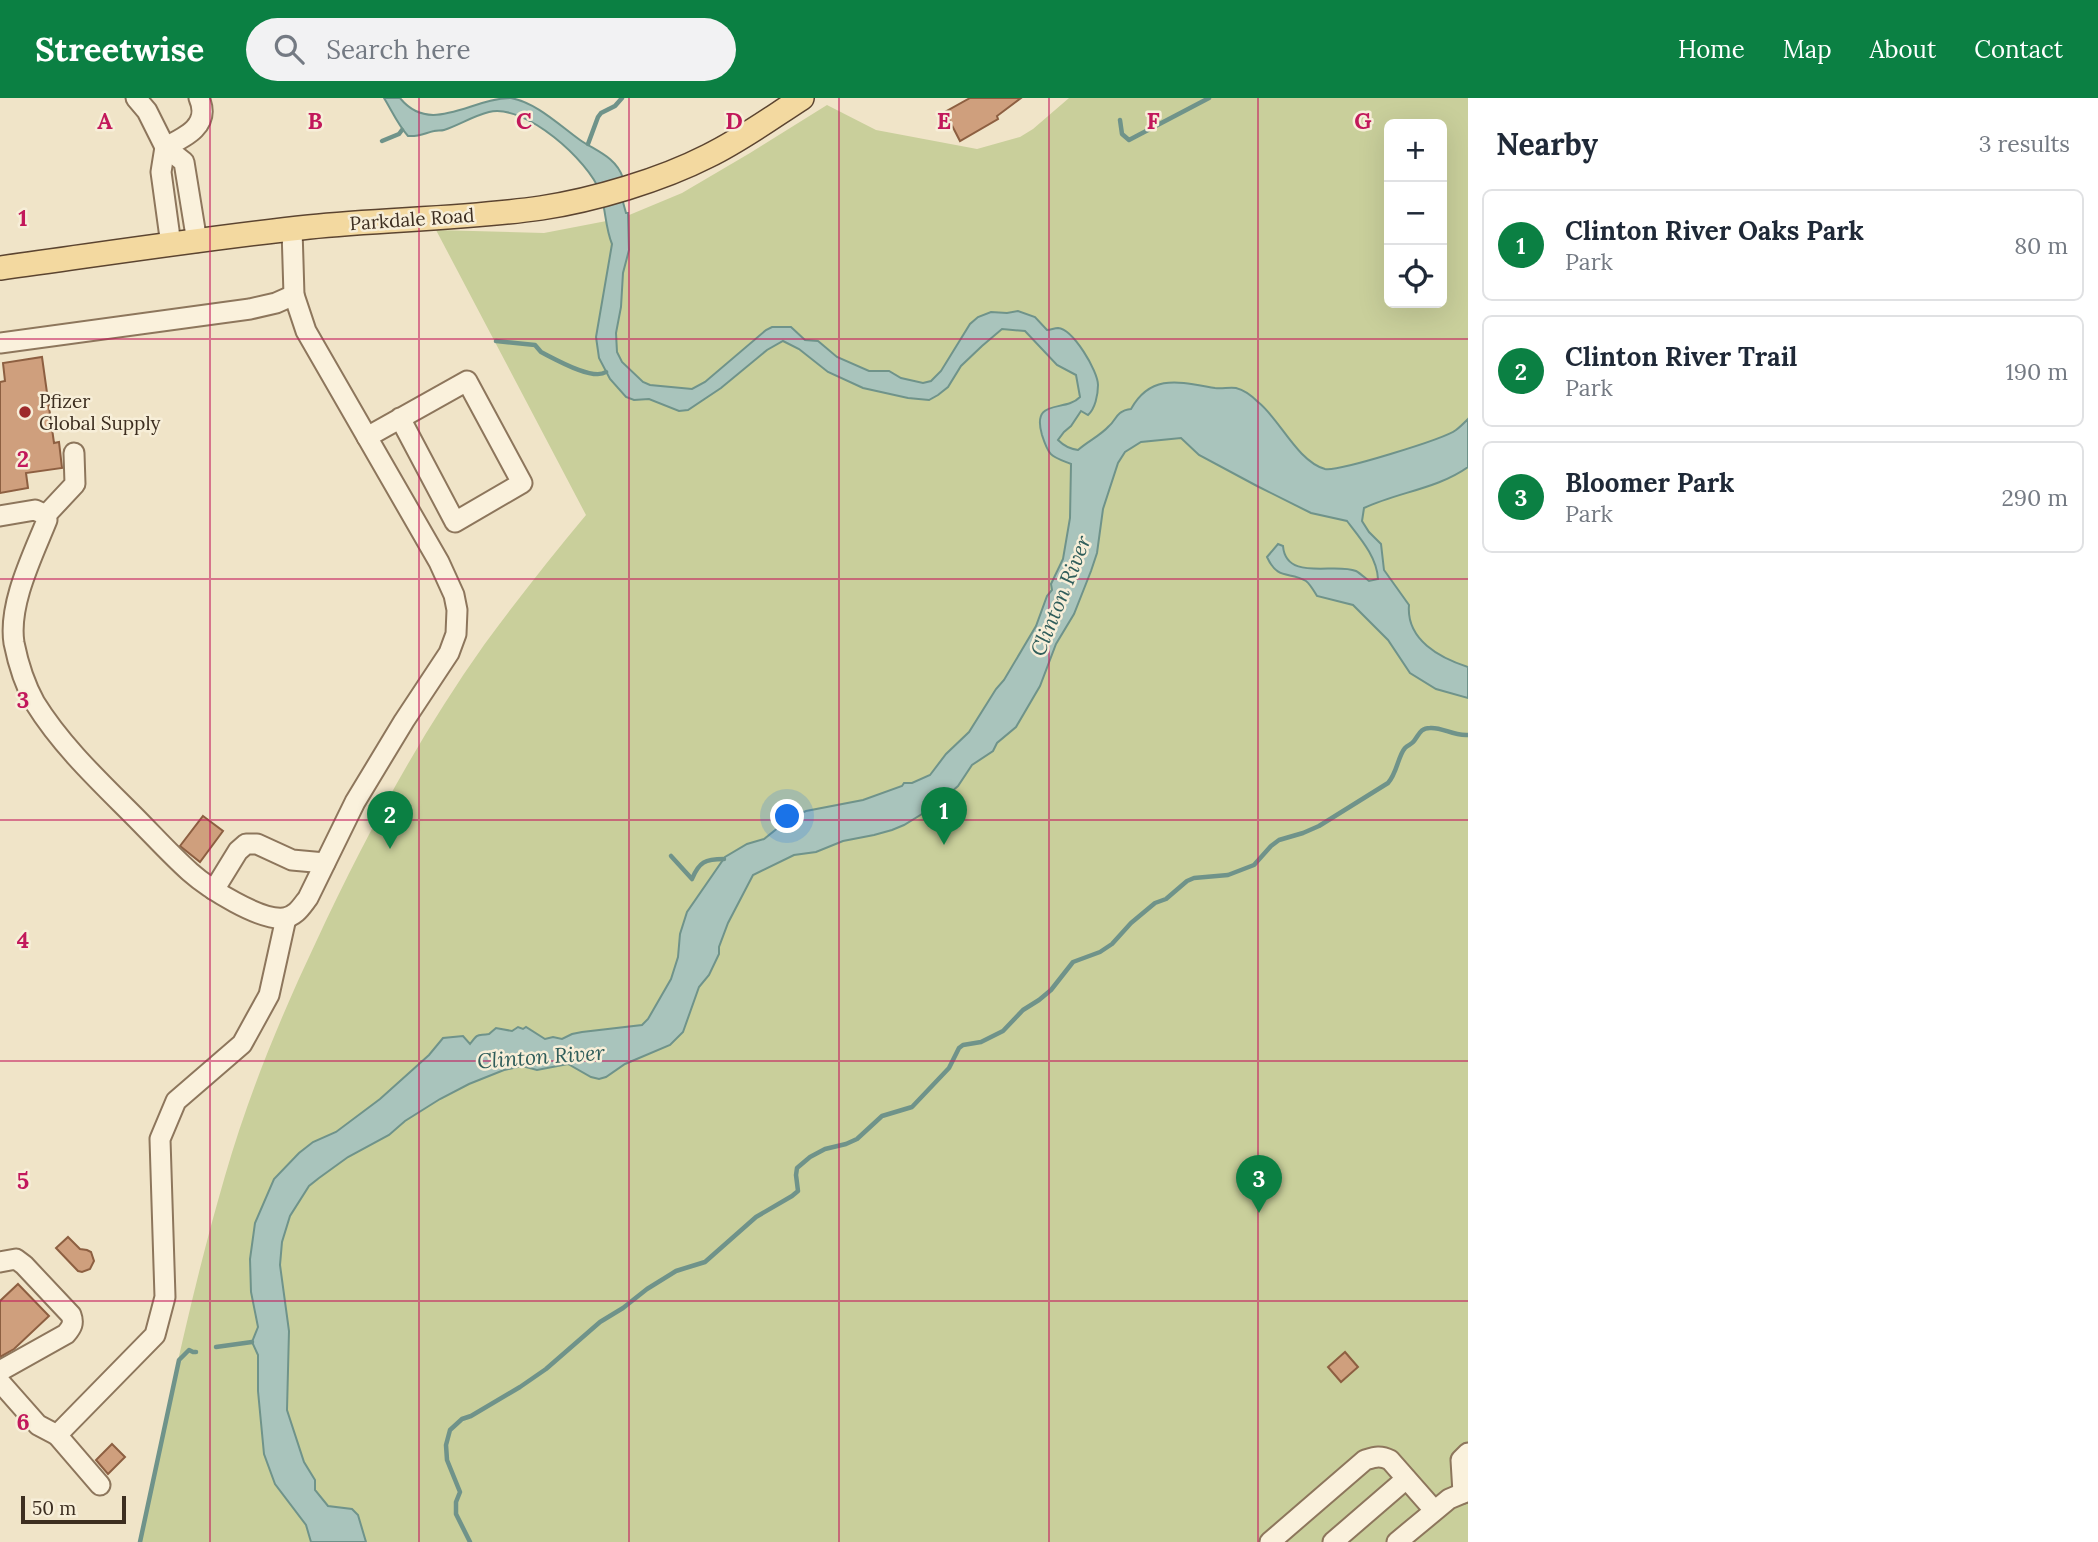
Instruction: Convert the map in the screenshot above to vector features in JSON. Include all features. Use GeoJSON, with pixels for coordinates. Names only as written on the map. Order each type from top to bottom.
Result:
{"type":"FeatureCollection","features":[{"type":"Feature","properties":{"kind":"main road","name":"Parkdale Road"},"geometry":{"type":"LineString","coordinates":[[0,268],[292,229],[543,208],[642,183],[708,156],[802,98]]}},
{"type":"Feature","properties":{"kind":"street"},"geometry":{"type":"LineString","coordinates":[[165,146],[184,137],[198,125],[203,110],[199,98]]}},
{"type":"Feature","properties":{"kind":"street"},"geometry":{"type":"LineString","coordinates":[[140,99],[165,146],[184,162],[197,242]]}},
{"type":"Feature","properties":{"kind":"street"},"geometry":{"type":"LineString","coordinates":[[165,146],[161,172],[171,245]]}},
{"type":"Feature","properties":{"kind":"street"},"geometry":{"type":"LineString","coordinates":[[74,453],[75,484],[46,515],[47,520],[23,580],[15,613],[14,640],[21,669],[34,700],[82,763],[191,873],[224,897],[272,918],[286,918],[298,911],[308,898],[355,802],[449,653],[456,634],[457,610],[448,580],[306,331],[294,295],[292,229]]}},
{"type":"Feature","properties":{"kind":"street"},"geometry":{"type":"LineString","coordinates":[[0,343],[250,309],[276,303],[294,295]]}},
{"type":"Feature","properties":{"kind":"street"},"geometry":{"type":"LineString","coordinates":[[367,437],[400,418],[467,381],[522,483],[455,522],[400,418]]}},
{"type":"Feature","properties":{"kind":"street"},"geometry":{"type":"LineString","coordinates":[[0,516],[35,510],[46,515]]}},
{"type":"Feature","properties":{"kind":"street"},"geometry":{"type":"LineString","coordinates":[[214,890],[238,851],[246,844],[257,844],[292,860],[325,863]]}},
{"type":"Feature","properties":{"kind":"street"},"geometry":{"type":"LineString","coordinates":[[57,1435],[155,1335],[164,1297],[160,1139],[176,1101],[242,1044],[269,995],[286,918]]}},
{"type":"Feature","properties":{"kind":"street"},"geometry":{"type":"LineString","coordinates":[[0,1262],[16,1259],[24,1265],[71,1315],[73,1321],[66,1334],[0,1371]]}},
{"type":"Feature","properties":{"kind":"street"},"geometry":{"type":"LineString","coordinates":[[0,1382],[38,1424],[57,1435],[100,1485]]}},
{"type":"Feature","properties":{"kind":"street"},"geometry":{"type":"LineString","coordinates":[[1397,1542],[1434,1510],[1465,1492],[1461,1460],[1468,1453]]}},
{"type":"Feature","properties":{"kind":"street"},"geometry":{"type":"LineString","coordinates":[[1270,1542],[1365,1460],[1382,1456],[1390,1460],[1434,1510]]}},
{"type":"Feature","properties":{"kind":"street"},"geometry":{"type":"LineString","coordinates":[[1333,1542],[1406,1479]]}},
{"type":"Feature","properties":{"kind":"green space"},"geometry":{"type":"Polygon","coordinates":[[[1069,98],[1468,98],[1468,1542],[139,1542],[212,1221],[244,1116],[290,999],[334,903],[414,753],[496,628],[586,515],[436,230],[544,233],[622,218],[682,193],[827,105],[876,130],[977,149],[1020,137],[1069,98]]]}},
{"type":"Feature","properties":{"kind":"water","name":"Clinton River"},"geometry":{"type":"Polygon","coordinates":[[[384,98],[400,98],[412,109],[438,115],[511,98],[547,115],[616,165],[623,178],[618,184],[628,213],[629,250],[623,273],[616,333],[617,352],[622,362],[643,382],[650,385],[692,389],[705,382],[772,327],[791,327],[805,340],[818,341],[837,357],[869,371],[889,371],[901,378],[923,383],[931,381],[941,371],[970,324],[978,317],[991,312],[1018,311],[1035,317],[1047,330],[1058,328],[1071,335],[1094,370],[1098,385],[1093,409],[1088,415],[1081,411],[1058,440],[1075,450],[1102,433],[1120,413],[1131,409],[1148,390],[1167,383],[1236,388],[1245,392],[1266,409],[1297,449],[1325,469],[1369,460],[1432,440],[1456,430],[1468,419],[1468,467],[1443,480],[1364,508],[1362,521],[1381,544],[1384,570],[1409,605],[1413,628],[1419,638],[1436,653],[1468,667],[1468,698],[1436,689],[1410,673],[1388,640],[1353,605],[1317,596],[1306,581],[1280,573],[1271,565],[1267,557],[1278,544],[1283,546],[1286,557],[1293,564],[1313,569],[1347,569],[1356,571],[1369,581],[1378,579],[1371,555],[1347,521],[1311,513],[1257,486],[1199,455],[1181,438],[1141,442],[1125,452],[1118,463],[1103,509],[1097,553],[1091,571],[1074,614],[1056,644],[1040,686],[1016,727],[997,743],[993,751],[972,765],[958,786],[935,806],[904,825],[843,841],[816,852],[794,855],[753,875],[728,923],[719,954],[709,975],[699,987],[683,1032],[670,1045],[625,1064],[599,1079],[568,1064],[537,1070],[522,1066],[504,1070],[440,1099],[405,1121],[389,1135],[348,1157],[309,1186],[290,1216],[282,1242],[280,1265],[289,1331],[287,1410],[304,1462],[315,1480],[315,1490],[328,1506],[352,1509],[358,1515],[366,1542],[311,1542],[306,1525],[275,1484],[264,1454],[258,1391],[258,1355],[252,1342],[258,1327],[251,1292],[250,1259],[255,1223],[274,1179],[313,1142],[336,1132],[380,1099],[429,1055],[443,1038],[463,1036],[470,1044],[477,1036],[489,1034],[496,1028],[512,1031],[518,1027],[526,1027],[545,1039],[562,1039],[582,1032],[642,1025],[671,979],[687,912],[725,857],[747,844],[764,839],[789,819],[806,811],[863,800],[930,775],[946,754],[969,732],[1004,680],[1036,626],[1047,596],[1052,590],[1051,584],[1063,559],[1070,518],[1071,464],[1049,452],[1042,435],[1041,415],[1045,410],[1074,402],[1080,397],[1076,375],[1057,365],[1025,331],[1002,329],[961,366],[948,387],[929,400],[863,388],[828,372],[799,349],[783,341],[767,350],[721,388],[688,410],[679,411],[649,399],[634,400],[626,397],[610,379],[599,358],[596,337],[612,244],[600,192],[583,165],[537,125],[520,116],[504,112],[489,112],[444,130],[408,136],[384,98]]]}},
{"type":"Feature","properties":{"kind":"building"},"geometry":{"type":"Polygon","coordinates":[[[970,98],[1021,98],[997,116],[998,119],[960,141],[945,112],[970,98]]]}},
{"type":"Feature","properties":{"kind":"building","name":"Pfizer Global Supply"},"geometry":{"type":"Polygon","coordinates":[[[42,357],[54,443],[59,442],[62,468],[26,473],[28,488],[0,493],[0,382],[5,381],[3,363],[42,357]]]}},
{"type":"Feature","properties":{"kind":"building"},"geometry":{"type":"Polygon","coordinates":[[[203,816],[223,831],[200,862],[180,846],[203,816]]]}},
{"type":"Feature","properties":{"kind":"building"},"geometry":{"type":"Polygon","coordinates":[[[68,1237],[80,1249],[91,1252],[94,1261],[90,1269],[78,1271],[56,1248],[68,1237]]]}},
{"type":"Feature","properties":{"kind":"building"},"geometry":{"type":"Polygon","coordinates":[[[18,1284],[49,1316],[14,1349],[0,1357],[0,1301],[18,1284]]]}},
{"type":"Feature","properties":{"kind":"building"},"geometry":{"type":"Polygon","coordinates":[[[1345,1352],[1358,1367],[1341,1382],[1328,1367],[1345,1352]]]}},
{"type":"Feature","properties":{"kind":"building"},"geometry":{"type":"Polygon","coordinates":[[[112,1444],[125,1457],[108,1474],[96,1460],[112,1444]]]}},
{"type":"Feature","properties":{"kind":"waterway"},"geometry":{"type":"LineString","coordinates":[[588,144],[598,117],[622,98]]}},
{"type":"Feature","properties":{"kind":"waterway"},"geometry":{"type":"LineString","coordinates":[[1120,120],[1122,134],[1129,140],[1209,98]]}},
{"type":"Feature","properties":{"kind":"waterway"},"geometry":{"type":"LineString","coordinates":[[382,141],[402,130]]}},
{"type":"Feature","properties":{"kind":"waterway"},"geometry":{"type":"LineString","coordinates":[[496,341],[535,345],[541,352],[574,368],[592,374],[606,372]]}},
{"type":"Feature","properties":{"kind":"waterway"},"geometry":{"type":"LineString","coordinates":[[470,1542],[456,1514],[456,1502],[460,1492],[447,1460],[446,1445],[450,1430],[462,1419],[520,1387],[546,1369],[600,1322],[647,1289],[676,1271],[705,1262],[756,1217],[798,1191],[797,1168],[810,1157],[825,1149],[857,1139],[882,1116],[912,1107],[949,1068],[959,1048],[981,1042],[1003,1031],[1023,1010],[1051,990],[1073,962],[1100,952],[1112,944],[1131,923],[1187,881],[1228,875],[1254,865],[1279,840],[1319,826],[1388,783],[1403,751],[1424,729],[1435,728],[1468,735]]}},
{"type":"Feature","properties":{"kind":"waterway"},"geometry":{"type":"LineString","coordinates":[[671,856],[692,879],[704,863],[724,859]]}},
{"type":"Feature","properties":{"kind":"waterway"},"geometry":{"type":"LineString","coordinates":[[216,1347],[252,1342]]}},
{"type":"Feature","properties":{"kind":"waterway"},"geometry":{"type":"LineString","coordinates":[[140,1542],[179,1360],[189,1350],[196,1352]]}},
{"type":"Feature","properties":{"kind":"place","name":"Pfizer Global Supply"},"geometry":{"type":"Point","coordinates":[25,412]}},
{"type":"Feature","properties":{"kind":"place","name":"Clinton River Oaks Park"},"geometry":{"type":"Point","coordinates":[944,845]}},
{"type":"Feature","properties":{"kind":"place","name":"Clinton River Trail"},"geometry":{"type":"Point","coordinates":[390,849]}},
{"type":"Feature","properties":{"kind":"place","name":"Bloomer Park"},"geometry":{"type":"Point","coordinates":[1259,1213]}}]}
